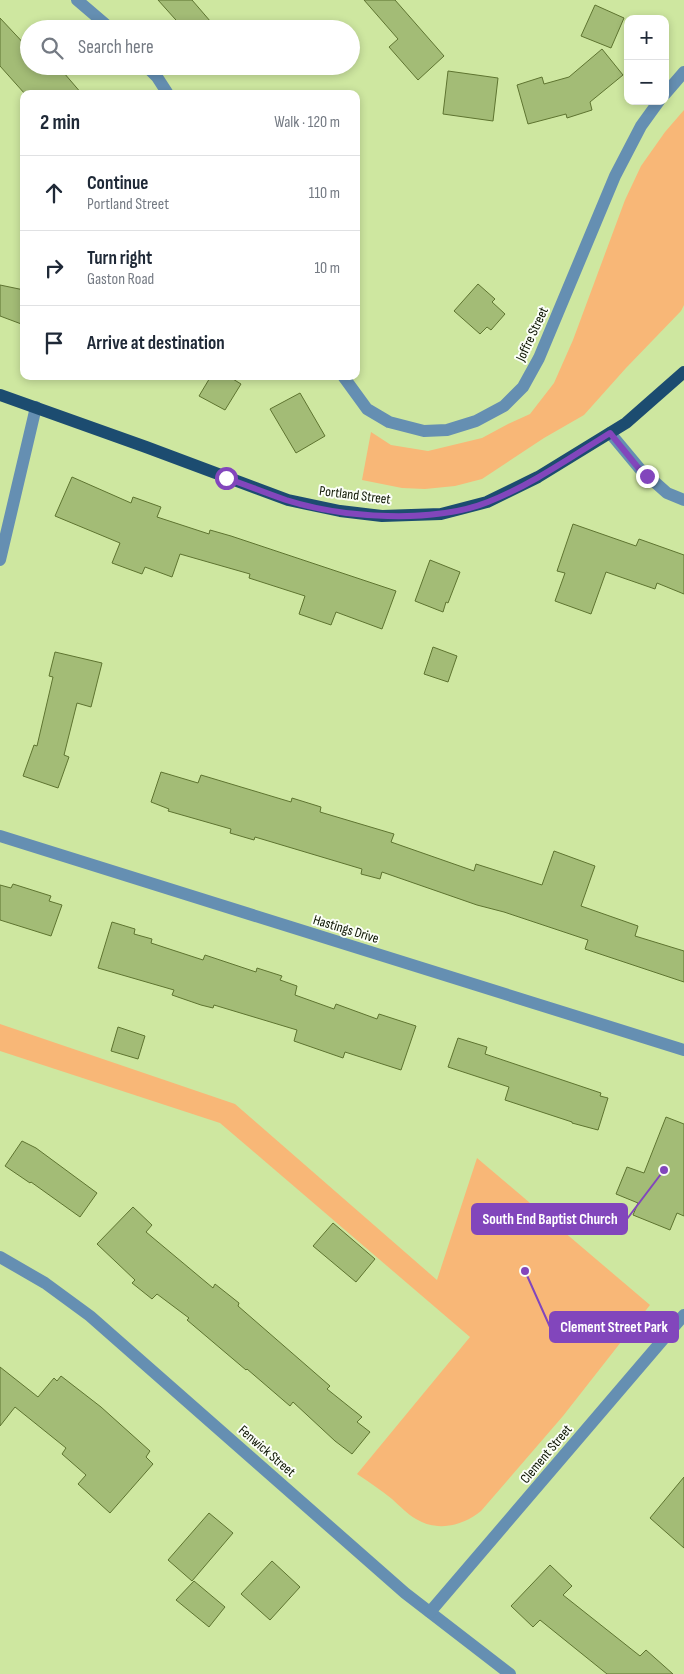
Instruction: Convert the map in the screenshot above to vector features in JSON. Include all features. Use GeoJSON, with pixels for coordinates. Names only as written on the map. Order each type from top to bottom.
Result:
{"type":"FeatureCollection","features":[{"type":"Feature","properties":{"kind":"main road","name":"Portland Street"},"geometry":{"type":"LineString","coordinates":[[0,395],[288,500],[340,511],[382,516],[441,514],[487,502],[538,477],[626,423],[684,372]]}},
{"type":"Feature","properties":{"kind":"street"},"geometry":{"type":"LineString","coordinates":[[78,0],[101,20]]}},
{"type":"Feature","properties":{"kind":"street"},"geometry":{"type":"LineString","coordinates":[[669,89],[684,72]]}},
{"type":"Feature","properties":{"kind":"street"},"geometry":{"type":"LineString","coordinates":[[155,75],[165,90]]}},
{"type":"Feature","properties":{"kind":"street","name":"Joffre Street"},"geometry":{"type":"LineString","coordinates":[[346,380],[367,410],[389,422],[424,431],[447,430],[476,421],[504,406],[523,387],[539,358],[615,176],[641,126],[656,105]]}},
{"type":"Feature","properties":{"kind":"street"},"geometry":{"type":"LineString","coordinates":[[0,560],[36,407]]}},
{"type":"Feature","properties":{"kind":"street"},"geometry":{"type":"LineString","coordinates":[[610,433],[640,470],[667,493],[684,500]]}},
{"type":"Feature","properties":{"kind":"street","name":"Hastings Drive"},"geometry":{"type":"LineString","coordinates":[[0,836],[684,1050]]}},
{"type":"Feature","properties":{"kind":"street","name":"Fenwick Street"},"geometry":{"type":"LineString","coordinates":[[0,1256],[45,1283],[90,1316],[405,1593],[510,1674]]}},
{"type":"Feature","properties":{"kind":"street","name":"Clement Street"},"geometry":{"type":"LineString","coordinates":[[430,1612],[684,1315]]}},
{"type":"Feature","properties":{"kind":"shaded area"},"geometry":{"type":"Polygon","coordinates":[[[684,110],[684,305],[681,311],[584,415],[544,438],[482,479],[455,486],[425,489],[402,488],[362,480],[371,432],[391,445],[428,451],[482,438],[530,414],[554,383],[573,340],[625,200],[641,166],[665,132],[684,110]]]}},
{"type":"Feature","properties":{"kind":"shaded area"},"geometry":{"type":"Polygon","coordinates":[[[0,1024],[235,1104],[437,1280],[477,1158],[650,1305],[563,1416],[481,1511],[458,1524],[450,1526],[424,1523],[410,1515],[388,1496],[357,1474],[470,1337],[220,1123],[0,1051],[0,1024]]]}},
{"type":"Feature","properties":{"kind":"building"},"geometry":{"type":"Polygon","coordinates":[[[158,0],[192,0],[209,20],[176,20],[158,0]]]}},
{"type":"Feature","properties":{"kind":"building"},"geometry":{"type":"Polygon","coordinates":[[[364,0],[395,0],[444,56],[418,80],[389,47],[398,39],[364,0]]]}},
{"type":"Feature","properties":{"kind":"building"},"geometry":{"type":"Polygon","coordinates":[[[595,5],[624,18],[611,48],[581,36],[595,5]]]}},
{"type":"Feature","properties":{"kind":"building"},"geometry":{"type":"Polygon","coordinates":[[[0,18],[20,39],[20,75],[66,75],[79,90],[21,90],[0,66],[0,18]]]}},
{"type":"Feature","properties":{"kind":"building"},"geometry":{"type":"Polygon","coordinates":[[[602,49],[623,75],[590,102],[592,110],[567,118],[566,114],[528,124],[517,85],[542,77],[544,84],[569,77],[602,49]]]}},
{"type":"Feature","properties":{"kind":"building"},"geometry":{"type":"Polygon","coordinates":[[[448,71],[498,78],[493,121],[443,114],[448,71]]]}},
{"type":"Feature","properties":{"kind":"building"},"geometry":{"type":"Polygon","coordinates":[[[478,284],[495,299],[492,302],[505,314],[491,330],[487,327],[480,334],[454,311],[478,284]]]}},
{"type":"Feature","properties":{"kind":"building"},"geometry":{"type":"Polygon","coordinates":[[[0,285],[20,289],[20,324],[0,316],[0,285]]]}},
{"type":"Feature","properties":{"kind":"building"},"geometry":{"type":"Polygon","coordinates":[[[209,380],[234,380],[241,384],[225,410],[199,396],[209,380]]]}},
{"type":"Feature","properties":{"kind":"building"},"geometry":{"type":"Polygon","coordinates":[[[300,393],[325,436],[296,453],[270,409],[300,393]]]}},
{"type":"Feature","properties":{"kind":"building"},"geometry":{"type":"Polygon","coordinates":[[[72,477],[131,503],[133,497],[161,507],[157,517],[209,534],[210,530],[231,536],[396,591],[382,629],[336,612],[331,625],[299,614],[305,596],[249,578],[250,574],[180,554],[172,577],[145,567],[142,574],[112,563],[120,543],[55,516],[72,477]]]}},
{"type":"Feature","properties":{"kind":"building"},"geometry":{"type":"Polygon","coordinates":[[[573,524],[636,546],[639,539],[684,555],[684,594],[657,583],[655,589],[606,572],[591,614],[555,601],[565,573],[557,571],[573,524]]]}},
{"type":"Feature","properties":{"kind":"building"},"geometry":{"type":"Polygon","coordinates":[[[430,560],[460,572],[443,612],[415,601],[430,560]]]}},
{"type":"Feature","properties":{"kind":"building"},"geometry":{"type":"Polygon","coordinates":[[[433,647],[457,656],[448,682],[424,674],[433,647]]]}},
{"type":"Feature","properties":{"kind":"building"},"geometry":{"type":"Polygon","coordinates":[[[55,652],[102,663],[91,707],[77,703],[64,755],[69,757],[58,788],[23,776],[34,745],[37,746],[53,677],[49,676],[55,652]]]}},
{"type":"Feature","properties":{"kind":"building"},"geometry":{"type":"Polygon","coordinates":[[[161,772],[198,783],[201,775],[291,802],[292,798],[321,807],[320,812],[394,834],[391,842],[474,871],[476,864],[542,885],[554,851],[595,866],[581,906],[638,926],[635,936],[684,951],[684,982],[585,949],[588,940],[504,912],[477,905],[382,872],[380,879],[361,874],[362,869],[255,837],[254,840],[230,833],[231,829],[168,811],[169,809],[151,802],[161,772]]]}},
{"type":"Feature","properties":{"kind":"building"},"geometry":{"type":"Polygon","coordinates":[[[13,884],[51,896],[49,901],[62,905],[51,936],[0,920],[0,885],[11,888],[13,884]]]}},
{"type":"Feature","properties":{"kind":"building"},"geometry":{"type":"Polygon","coordinates":[[[112,922],[135,929],[134,934],[152,939],[151,943],[203,960],[205,955],[256,972],[257,968],[282,976],[280,980],[297,986],[295,995],[334,1009],[336,1004],[377,1019],[379,1014],[416,1026],[401,1070],[345,1052],[343,1058],[294,1041],[297,1030],[214,1005],[213,1008],[201,1005],[172,995],[174,990],[98,968],[112,922]]]}},
{"type":"Feature","properties":{"kind":"building"},"geometry":{"type":"Polygon","coordinates":[[[118,1027],[145,1036],[138,1059],[111,1051],[118,1027]]]}},
{"type":"Feature","properties":{"kind":"building"},"geometry":{"type":"Polygon","coordinates":[[[458,1038],[487,1047],[485,1054],[601,1093],[600,1096],[608,1098],[598,1130],[505,1100],[509,1087],[448,1067],[458,1038]]]}},
{"type":"Feature","properties":{"kind":"building"},"geometry":{"type":"Polygon","coordinates":[[[666,1117],[684,1124],[684,1216],[677,1213],[670,1230],[633,1215],[638,1203],[616,1194],[627,1167],[644,1173],[666,1117]]]}},
{"type":"Feature","properties":{"kind":"building"},"geometry":{"type":"Polygon","coordinates":[[[22,1141],[36,1148],[97,1193],[80,1217],[5,1166],[22,1141]]]}},
{"type":"Feature","properties":{"kind":"building"},"geometry":{"type":"Polygon","coordinates":[[[133,1207],[152,1225],[146,1232],[213,1288],[215,1284],[239,1303],[238,1306],[330,1386],[327,1389],[362,1417],[357,1422],[370,1432],[352,1454],[293,1402],[290,1406],[246,1370],[187,1320],[189,1318],[157,1294],[152,1299],[132,1283],[135,1280],[97,1244],[133,1207]]]}},
{"type":"Feature","properties":{"kind":"building"},"geometry":{"type":"Polygon","coordinates":[[[333,1223],[375,1259],[356,1282],[313,1246],[333,1223]]]}},
{"type":"Feature","properties":{"kind":"building"},"geometry":{"type":"Polygon","coordinates":[[[0,1367],[38,1397],[54,1378],[57,1381],[61,1376],[101,1407],[150,1451],[146,1457],[153,1464],[110,1513],[78,1484],[86,1475],[62,1454],[66,1448],[15,1407],[0,1426],[0,1367]]]}},
{"type":"Feature","properties":{"kind":"building"},"geometry":{"type":"Polygon","coordinates":[[[684,1477],[684,1548],[650,1518],[684,1477]]]}},
{"type":"Feature","properties":{"kind":"building"},"geometry":{"type":"Polygon","coordinates":[[[209,1513],[233,1533],[192,1581],[168,1560],[209,1513]]]}},
{"type":"Feature","properties":{"kind":"building"},"geometry":{"type":"Polygon","coordinates":[[[272,1561],[300,1587],[270,1620],[241,1594],[272,1561]]]}},
{"type":"Feature","properties":{"kind":"building"},"geometry":{"type":"Polygon","coordinates":[[[550,1565],[572,1586],[563,1595],[640,1656],[646,1650],[673,1674],[607,1674],[540,1620],[533,1627],[511,1606],[550,1565]]]}},
{"type":"Feature","properties":{"kind":"building"},"geometry":{"type":"Polygon","coordinates":[[[194,1581],[225,1607],[209,1627],[176,1600],[194,1581]]]}},
{"type":"Feature","properties":{"kind":"place","name":"South End Baptist Church"},"geometry":{"type":"Point","coordinates":[664,1170]}},
{"type":"Feature","properties":{"kind":"place","name":"Clement Street Park"},"geometry":{"type":"Point","coordinates":[525,1271]}},
{"type":"Feature","properties":{"kind":"route"},"geometry":{"type":"LineString","coordinates":[[226,478],[288,500],[340,511],[382,516],[441,514],[487,502],[538,477],[610,433],[647,476]]}}]}
